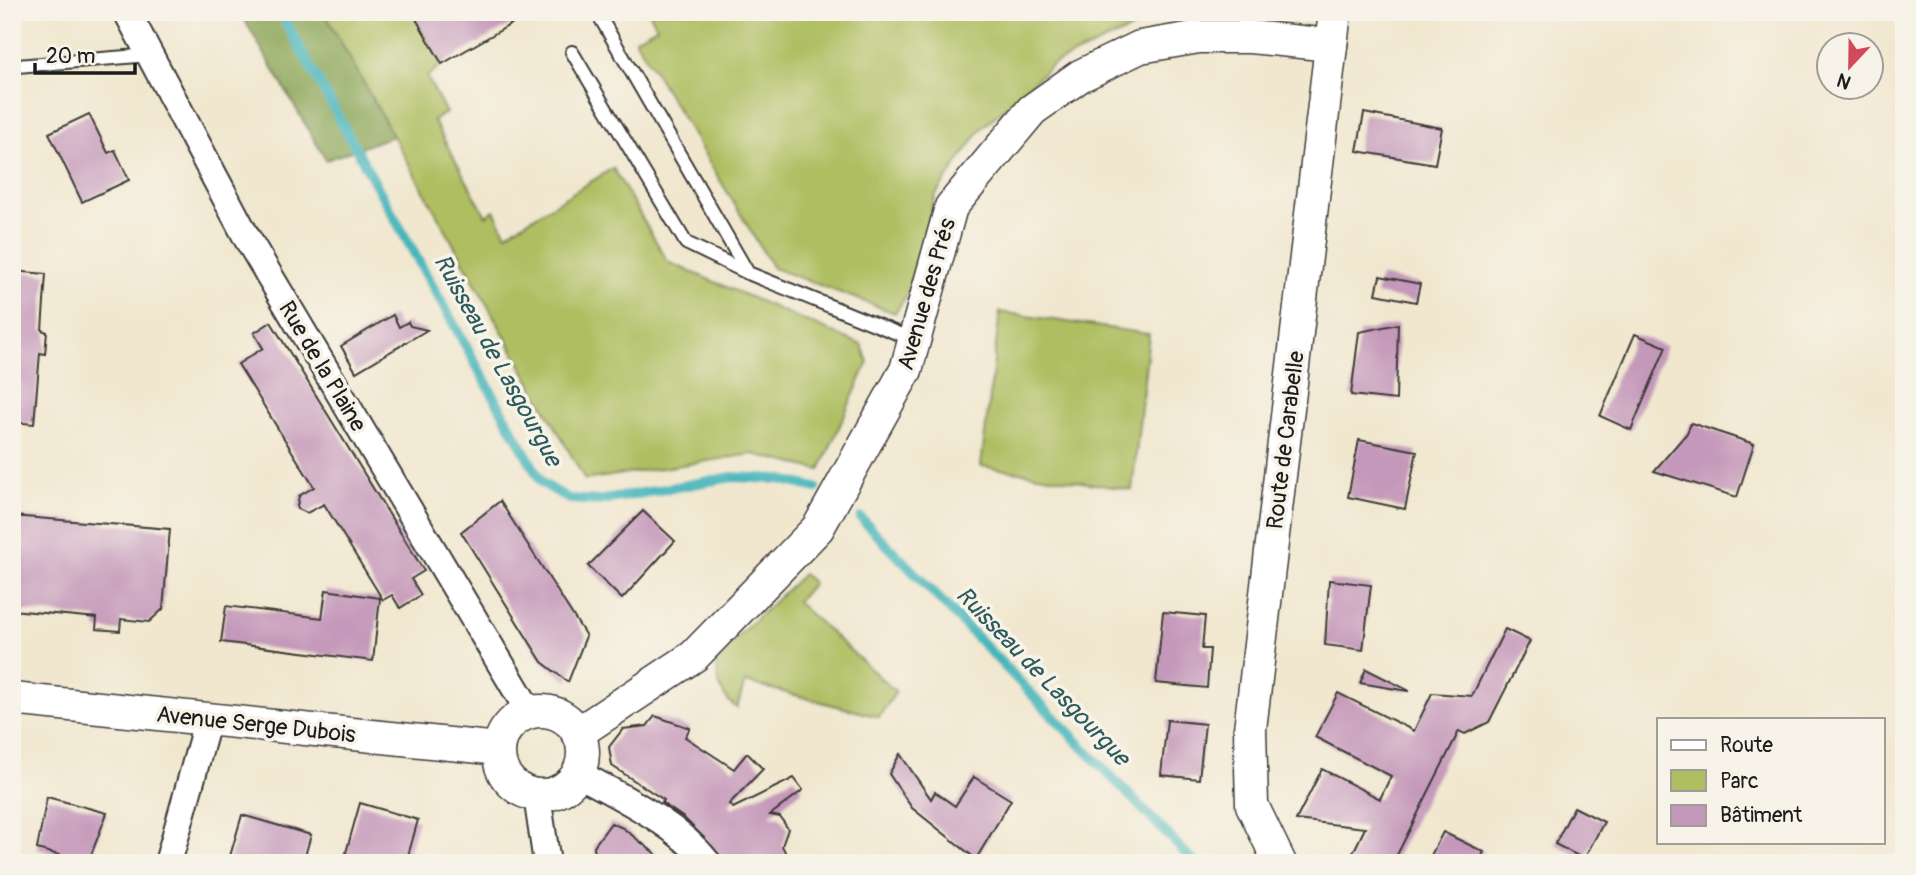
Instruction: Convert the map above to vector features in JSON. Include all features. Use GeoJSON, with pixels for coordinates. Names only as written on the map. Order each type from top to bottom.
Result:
{"type":"FeatureCollection","features":[{"type":"Feature","properties":{"kind":"street","name":"Rue de la Plaine"},"geometry":{"type":"LineString","coordinates":[[127,12],[247,237],[530,713]]}},
{"type":"Feature","properties":{"kind":"street","name":"Route de Carabelle"},"geometry":{"type":"LineString","coordinates":[[1280,863],[1252,805],[1250,729],[1335,12]]}},
{"type":"Feature","properties":{"kind":"street","name":"Avenue des Prés"},"geometry":{"type":"LineString","coordinates":[[578,733],[694,656],[818,528],[906,370],[951,207],[1032,110],[1080,76],[1140,47],[1199,37],[1250,37],[1331,45]]}},
{"type":"Feature","properties":{"kind":"street","name":"Avenue Serge Dubois"},"geometry":{"type":"LineString","coordinates":[[12,699],[499,749]]}},
{"type":"Feature","properties":{"kind":"street"},"geometry":{"type":"LineString","coordinates":[[544,711],[558,714],[578,733],[583,746],[579,774],[561,790],[550,795],[537,796],[513,785],[505,775],[499,749],[509,726],[519,718],[544,711]]}},
{"type":"Feature","properties":{"kind":"street"},"geometry":{"type":"LineString","coordinates":[[168,863],[208,719]]}},
{"type":"Feature","properties":{"kind":"street"},"geometry":{"type":"LineString","coordinates":[[579,774],[626,799],[669,828],[708,863]]}},
{"type":"Feature","properties":{"kind":"street"},"geometry":{"type":"LineString","coordinates":[[537,796],[547,863]]}},
{"type":"Feature","properties":{"kind":"lane"},"geometry":{"type":"LineString","coordinates":[[597,12],[748,273]]}},
{"type":"Feature","properties":{"kind":"lane"},"geometry":{"type":"LineString","coordinates":[[572,52],[686,243],[748,273],[914,340]]}},
{"type":"Feature","properties":{"kind":"lane"},"geometry":{"type":"LineString","coordinates":[[12,64],[17,66],[150,55]]}},
{"type":"Feature","properties":{"kind":"green space"},"geometry":{"type":"Polygon","coordinates":[[[240,12],[324,12],[393,136],[326,160],[240,12]]]}},
{"type":"Feature","properties":{"kind":"green space"},"geometry":{"type":"Polygon","coordinates":[[[324,12],[412,12],[442,64],[427,77],[446,113],[433,120],[486,216],[494,210],[506,234],[613,168],[668,262],[862,345],[868,362],[820,470],[753,454],[585,480],[324,12]]]}},
{"type":"Feature","properties":{"kind":"green space"},"geometry":{"type":"Polygon","coordinates":[[[649,12],[1169,12],[1053,64],[981,129],[935,196],[908,293],[895,313],[773,268],[635,39],[657,27],[649,12]]]}},
{"type":"Feature","properties":{"kind":"green space"},"geometry":{"type":"Polygon","coordinates":[[[1000,312],[1149,334],[1132,490],[981,466],[1000,312]]]}},
{"type":"Feature","properties":{"kind":"green space"},"geometry":{"type":"Polygon","coordinates":[[[803,574],[813,583],[797,602],[896,692],[879,717],[745,682],[737,708],[722,692],[716,657],[803,574]]]}},
{"type":"Feature","properties":{"kind":"building"},"geometry":{"type":"Polygon","coordinates":[[[412,12],[532,12],[442,64],[412,12]]]}},
{"type":"Feature","properties":{"kind":"building"},"geometry":{"type":"Polygon","coordinates":[[[1364,113],[1442,128],[1435,164],[1357,151],[1364,113]]]}},
{"type":"Feature","properties":{"kind":"building"},"geometry":{"type":"Polygon","coordinates":[[[89,114],[108,153],[115,150],[129,180],[82,202],[49,133],[89,114]]]}},
{"type":"Feature","properties":{"kind":"building"},"geometry":{"type":"Polygon","coordinates":[[[12,271],[46,274],[42,330],[47,332],[45,354],[40,353],[34,424],[12,422],[12,271]]]}},
{"type":"Feature","properties":{"kind":"building"},"geometry":{"type":"Polygon","coordinates":[[[1380,276],[1420,284],[1416,302],[1376,294],[1380,276]]]}},
{"type":"Feature","properties":{"kind":"building"},"geometry":{"type":"Polygon","coordinates":[[[393,315],[399,327],[408,322],[410,326],[427,330],[356,372],[341,346],[393,315]]]}},
{"type":"Feature","properties":{"kind":"building"},"geometry":{"type":"Polygon","coordinates":[[[271,322],[424,571],[411,579],[421,595],[400,608],[392,595],[383,600],[324,504],[307,513],[298,509],[299,496],[314,487],[238,364],[263,348],[254,333],[271,322]]]}},
{"type":"Feature","properties":{"kind":"building"},"geometry":{"type":"Polygon","coordinates":[[[1398,324],[1396,400],[1351,395],[1359,332],[1398,324]]]}},
{"type":"Feature","properties":{"kind":"building"},"geometry":{"type":"Polygon","coordinates":[[[1635,334],[1666,347],[1631,430],[1600,416],[1635,334]]]}},
{"type":"Feature","properties":{"kind":"building"},"geometry":{"type":"Polygon","coordinates":[[[1691,423],[1754,444],[1737,497],[1654,471],[1687,433],[1691,423]]]}},
{"type":"Feature","properties":{"kind":"building"},"geometry":{"type":"Polygon","coordinates":[[[1359,440],[1417,451],[1405,509],[1348,497],[1359,440]]]}},
{"type":"Feature","properties":{"kind":"building"},"geometry":{"type":"Polygon","coordinates":[[[500,501],[586,636],[568,682],[542,662],[461,532],[500,501]]]}},
{"type":"Feature","properties":{"kind":"building"},"geometry":{"type":"Polygon","coordinates":[[[643,511],[675,541],[622,599],[588,566],[643,511]]]}},
{"type":"Feature","properties":{"kind":"building"},"geometry":{"type":"Polygon","coordinates":[[[12,516],[170,529],[163,609],[149,622],[121,619],[120,631],[96,629],[97,618],[12,610],[12,516]]]}},
{"type":"Feature","properties":{"kind":"building"},"geometry":{"type":"Polygon","coordinates":[[[1329,580],[1371,585],[1363,650],[1325,645],[1329,580]]]}},
{"type":"Feature","properties":{"kind":"building"},"geometry":{"type":"Polygon","coordinates":[[[326,590],[380,598],[373,661],[221,642],[226,606],[322,618],[326,590]]]}},
{"type":"Feature","properties":{"kind":"building"},"geometry":{"type":"Polygon","coordinates":[[[1163,612],[1205,616],[1202,649],[1210,649],[1207,688],[1156,683],[1163,612]]]}},
{"type":"Feature","properties":{"kind":"building"},"geometry":{"type":"Polygon","coordinates":[[[1505,629],[1530,641],[1489,722],[1465,734],[1459,731],[1393,863],[1348,863],[1365,828],[1296,820],[1322,769],[1380,799],[1391,776],[1315,737],[1338,693],[1414,731],[1432,693],[1472,696],[1505,629]]]}},
{"type":"Feature","properties":{"kind":"building"},"geometry":{"type":"Polygon","coordinates":[[[1366,669],[1408,690],[1408,691],[1360,683],[1366,669]]]}},
{"type":"Feature","properties":{"kind":"building"},"geometry":{"type":"Polygon","coordinates":[[[655,716],[690,728],[685,737],[734,769],[747,753],[763,769],[729,804],[733,808],[794,778],[803,790],[770,815],[780,817],[788,829],[782,846],[791,863],[722,863],[704,838],[684,818],[662,803],[664,800],[612,766],[609,747],[623,729],[647,726],[655,716]]]}},
{"type":"Feature","properties":{"kind":"building"},"geometry":{"type":"Polygon","coordinates":[[[1167,720],[1205,724],[1199,779],[1161,775],[1167,720]]]}},
{"type":"Feature","properties":{"kind":"building"},"geometry":{"type":"Polygon","coordinates":[[[900,754],[931,799],[935,792],[955,806],[974,777],[1011,800],[976,859],[912,808],[889,774],[900,754]]]}},
{"type":"Feature","properties":{"kind":"building"},"geometry":{"type":"Polygon","coordinates":[[[47,797],[107,813],[88,863],[37,849],[47,797]]]}},
{"type":"Feature","properties":{"kind":"building"},"geometry":{"type":"Polygon","coordinates":[[[360,803],[418,820],[406,863],[343,863],[360,803]]]}},
{"type":"Feature","properties":{"kind":"building"},"geometry":{"type":"Polygon","coordinates":[[[1574,807],[1604,822],[1584,859],[1555,844],[1574,807]]]}},
{"type":"Feature","properties":{"kind":"building"},"geometry":{"type":"Polygon","coordinates":[[[242,815],[311,835],[303,863],[228,863],[242,815]]]}},
{"type":"Feature","properties":{"kind":"building"},"geometry":{"type":"Polygon","coordinates":[[[611,823],[623,828],[667,863],[596,863],[594,846],[611,823]]]}},
{"type":"Feature","properties":{"kind":"building"},"geometry":{"type":"Polygon","coordinates":[[[1443,832],[1484,852],[1479,863],[1427,863],[1443,832]]]}},
{"type":"Feature","properties":{"kind":"waterway","name":"Ruisseau de Lasgourgue"},"geometry":{"type":"LineString","coordinates":[[280,12],[542,483],[569,499],[598,501],[732,477],[779,479],[816,488]]}},
{"type":"Feature","properties":{"kind":"waterway","name":"Ruisseau de Lasgourgue"},"geometry":{"type":"LineString","coordinates":[[861,518],[1195,863]]}}]}
